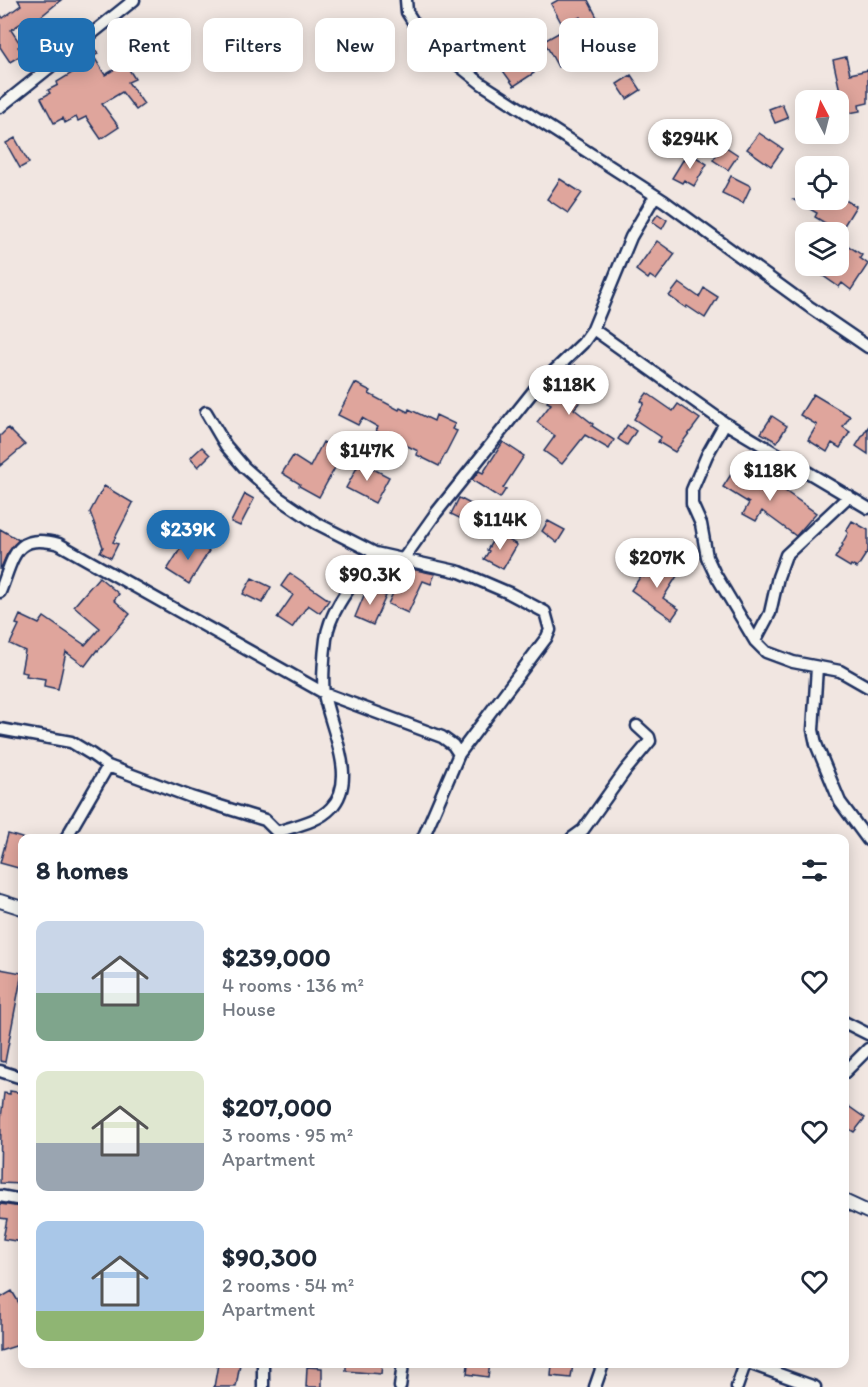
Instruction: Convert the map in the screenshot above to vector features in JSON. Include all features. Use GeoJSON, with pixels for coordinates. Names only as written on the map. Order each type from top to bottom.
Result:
{"type":"FeatureCollection","features":[{"type":"Feature","properties":{"kind":"street"},"geometry":{"type":"LineString","coordinates":[[0,106],[134,0]]}},
{"type":"Feature","properties":{"kind":"street"},"geometry":{"type":"LineString","coordinates":[[406,0],[407,12],[422,36],[482,84],[655,196],[868,347]]}},
{"type":"Feature","properties":{"kind":"street"},"geometry":{"type":"LineString","coordinates":[[405,558],[436,513],[535,389],[583,343],[593,329],[631,237],[655,196]]}},
{"type":"Feature","properties":{"kind":"street"},"geometry":{"type":"LineString","coordinates":[[593,329],[726,423],[868,508]]}},
{"type":"Feature","properties":{"kind":"street"},"geometry":{"type":"LineString","coordinates":[[206,412],[226,446],[238,460],[279,498],[316,523],[375,553],[460,572],[509,593],[545,612],[550,630],[547,637],[459,754],[425,834]]}},
{"type":"Feature","properties":{"kind":"street"},"geometry":{"type":"LineString","coordinates":[[726,423],[692,489],[692,504],[701,524],[707,557],[714,572],[755,641],[766,652],[793,662],[840,671],[868,687]]}},
{"type":"Feature","properties":{"kind":"street"},"geometry":{"type":"LineString","coordinates":[[755,641],[770,613],[778,577],[786,555],[849,496]]}},
{"type":"Feature","properties":{"kind":"street"},"geometry":{"type":"LineString","coordinates":[[0,592],[18,549],[31,541],[45,540],[59,544],[324,693],[442,737],[453,745],[459,754]]}},
{"type":"Feature","properties":{"kind":"street"},"geometry":{"type":"LineString","coordinates":[[279,834],[316,819],[330,809],[340,795],[343,777],[340,748],[324,693],[326,640],[336,609],[375,553]]}},
{"type":"Feature","properties":{"kind":"street"},"geometry":{"type":"LineString","coordinates":[[817,667],[813,730],[816,744],[840,802],[868,840]]}},
{"type":"Feature","properties":{"kind":"street"},"geometry":{"type":"LineString","coordinates":[[578,834],[583,830],[625,771],[650,741],[649,737],[637,726]]}},
{"type":"Feature","properties":{"kind":"street"},"geometry":{"type":"LineString","coordinates":[[0,729],[71,742],[108,766],[265,820],[276,834]]}},
{"type":"Feature","properties":{"kind":"street"},"geometry":{"type":"LineString","coordinates":[[68,834],[108,766]]}},
{"type":"Feature","properties":{"kind":"street"},"geometry":{"type":"LineString","coordinates":[[0,901],[18,907]]}},
{"type":"Feature","properties":{"kind":"street"},"geometry":{"type":"LineString","coordinates":[[849,1024],[867,1030]]}},
{"type":"Feature","properties":{"kind":"street"},"geometry":{"type":"LineString","coordinates":[[849,1068],[868,1049]]}},
{"type":"Feature","properties":{"kind":"street"},"geometry":{"type":"LineString","coordinates":[[0,1071],[18,1077]]}},
{"type":"Feature","properties":{"kind":"street"},"geometry":{"type":"LineString","coordinates":[[0,1196],[18,1199]]}},
{"type":"Feature","properties":{"kind":"street"},"geometry":{"type":"LineString","coordinates":[[849,1203],[868,1212]]}},
{"type":"Feature","properties":{"kind":"street"},"geometry":{"type":"LineString","coordinates":[[262,1387],[263,1368]]}},
{"type":"Feature","properties":{"kind":"street"},"geometry":{"type":"LineString","coordinates":[[400,1387],[402,1368]]}},
{"type":"Feature","properties":{"kind":"street"},"geometry":{"type":"LineString","coordinates":[[596,1387],[602,1368]]}},
{"type":"Feature","properties":{"kind":"street"},"geometry":{"type":"LineString","coordinates":[[737,1387],[744,1368]]}},
{"type":"Feature","properties":{"kind":"street"},"geometry":{"type":"LineString","coordinates":[[762,1368],[815,1387]]}},
{"type":"Feature","properties":{"kind":"building"},"geometry":{"type":"Polygon","coordinates":[[[18,0],[61,0],[39,18],[18,18],[18,25],[11,30],[18,40],[18,57],[10,62],[0,47],[0,14],[3,18],[21,5],[18,0]]]}},
{"type":"Feature","properties":{"kind":"building"},"geometry":{"type":"Polygon","coordinates":[[[558,0],[588,0],[597,18],[559,19],[551,4],[558,0]]]}},
{"type":"Feature","properties":{"kind":"building"},"geometry":{"type":"Polygon","coordinates":[[[559,33],[558,67],[547,47],[547,39],[559,33]]]}},
{"type":"Feature","properties":{"kind":"building"},"geometry":{"type":"Polygon","coordinates":[[[846,57],[850,74],[868,70],[868,103],[859,105],[860,111],[849,113],[849,90],[840,90],[833,60],[846,57]]]}},
{"type":"Feature","properties":{"kind":"building"},"geometry":{"type":"Polygon","coordinates":[[[95,59],[105,75],[110,72],[131,72],[135,79],[128,82],[144,104],[136,110],[122,92],[102,104],[119,127],[101,139],[86,117],[78,121],[76,117],[65,123],[63,118],[54,123],[41,98],[50,93],[48,90],[58,85],[57,82],[73,72],[95,72],[95,59]]]}},
{"type":"Feature","properties":{"kind":"building"},"geometry":{"type":"Polygon","coordinates":[[[504,72],[534,73],[514,86],[504,72]]]}},
{"type":"Feature","properties":{"kind":"building"},"geometry":{"type":"Polygon","coordinates":[[[631,75],[641,90],[627,99],[617,84],[631,75]]]}},
{"type":"Feature","properties":{"kind":"building"},"geometry":{"type":"Polygon","coordinates":[[[782,104],[788,118],[775,123],[769,109],[782,104]]]}},
{"type":"Feature","properties":{"kind":"building"},"geometry":{"type":"Polygon","coordinates":[[[759,133],[783,149],[771,166],[747,149],[759,133]]]}},
{"type":"Feature","properties":{"kind":"building"},"geometry":{"type":"Polygon","coordinates":[[[15,138],[29,163],[20,168],[6,143],[15,138]]]}},
{"type":"Feature","properties":{"kind":"building"},"geometry":{"type":"Polygon","coordinates":[[[723,145],[738,155],[728,170],[713,160],[723,145]]]}},
{"type":"Feature","properties":{"kind":"building"},"geometry":{"type":"Polygon","coordinates":[[[688,152],[707,164],[694,186],[684,180],[682,183],[672,178],[688,152]]]}},
{"type":"Feature","properties":{"kind":"building"},"geometry":{"type":"Polygon","coordinates":[[[731,176],[751,186],[743,203],[722,193],[731,176]]]}},
{"type":"Feature","properties":{"kind":"building"},"geometry":{"type":"Polygon","coordinates":[[[560,179],[582,193],[568,213],[547,199],[560,179]]]}},
{"type":"Feature","properties":{"kind":"building"},"geometry":{"type":"Polygon","coordinates":[[[849,202],[856,206],[846,222],[823,222],[815,217],[817,213],[812,210],[849,210],[849,202]]]}},
{"type":"Feature","properties":{"kind":"building"},"geometry":{"type":"Polygon","coordinates":[[[658,214],[667,220],[662,229],[652,222],[658,214]]]}},
{"type":"Feature","properties":{"kind":"building"},"geometry":{"type":"Polygon","coordinates":[[[657,241],[675,254],[656,280],[650,276],[648,279],[636,270],[657,241]]]}},
{"type":"Feature","properties":{"kind":"building"},"geometry":{"type":"Polygon","coordinates":[[[849,246],[862,255],[860,258],[868,264],[851,290],[842,283],[839,287],[823,276],[849,276],[849,246]]]}},
{"type":"Feature","properties":{"kind":"building"},"geometry":{"type":"Polygon","coordinates":[[[679,283],[699,297],[704,288],[718,297],[705,318],[669,296],[679,283]]]}},
{"type":"Feature","properties":{"kind":"building"},"geometry":{"type":"Polygon","coordinates":[[[575,365],[588,376],[586,379],[594,385],[574,409],[593,424],[592,426],[614,440],[609,449],[585,435],[562,464],[544,451],[555,436],[537,422],[551,404],[547,402],[556,390],[550,385],[570,366],[572,368],[575,365]]]}},
{"type":"Feature","properties":{"kind":"building"},"geometry":{"type":"Polygon","coordinates":[[[355,383],[371,391],[369,394],[399,410],[400,408],[408,412],[409,409],[434,421],[436,415],[455,424],[452,429],[457,431],[439,466],[417,455],[418,451],[376,431],[378,427],[362,418],[358,425],[338,415],[355,383]]]}},
{"type":"Feature","properties":{"kind":"building"},"geometry":{"type":"Polygon","coordinates":[[[647,393],[673,411],[678,404],[700,419],[675,452],[658,442],[661,437],[634,419],[647,393]]]}},
{"type":"Feature","properties":{"kind":"building"},"geometry":{"type":"Polygon","coordinates":[[[813,394],[850,416],[843,427],[850,432],[840,448],[832,443],[827,452],[808,440],[817,425],[800,415],[813,394]]]}},
{"type":"Feature","properties":{"kind":"building"},"geometry":{"type":"Polygon","coordinates":[[[772,416],[787,426],[777,442],[761,433],[772,416]]]}},
{"type":"Feature","properties":{"kind":"building"},"geometry":{"type":"Polygon","coordinates":[[[627,425],[636,431],[627,445],[618,439],[627,425]]]}},
{"type":"Feature","properties":{"kind":"building"},"geometry":{"type":"Polygon","coordinates":[[[868,427],[868,454],[856,446],[868,427]]]}},
{"type":"Feature","properties":{"kind":"building"},"geometry":{"type":"Polygon","coordinates":[[[8,428],[25,445],[0,466],[0,436],[8,428]]]}},
{"type":"Feature","properties":{"kind":"building"},"geometry":{"type":"Polygon","coordinates":[[[323,442],[343,453],[319,497],[282,473],[293,456],[310,467],[323,442]]]}},
{"type":"Feature","properties":{"kind":"building"},"geometry":{"type":"Polygon","coordinates":[[[503,442],[524,456],[503,488],[506,489],[500,498],[472,480],[479,471],[483,473],[503,442]]]}},
{"type":"Feature","properties":{"kind":"building"},"geometry":{"type":"Polygon","coordinates":[[[202,447],[210,455],[198,467],[190,458],[202,447]]]}},
{"type":"Feature","properties":{"kind":"building"},"geometry":{"type":"Polygon","coordinates":[[[360,462],[389,477],[375,503],[346,488],[360,462]]]}},
{"type":"Feature","properties":{"kind":"building"},"geometry":{"type":"Polygon","coordinates":[[[735,468],[775,491],[778,486],[816,513],[796,536],[762,511],[756,521],[743,514],[749,503],[723,487],[735,468]]]}},
{"type":"Feature","properties":{"kind":"building"},"geometry":{"type":"Polygon","coordinates":[[[104,486],[133,503],[113,542],[118,544],[111,558],[100,552],[103,547],[90,512],[104,486]]]}},
{"type":"Feature","properties":{"kind":"building"},"geometry":{"type":"Polygon","coordinates":[[[245,494],[254,499],[240,526],[231,522],[245,494]]]}},
{"type":"Feature","properties":{"kind":"building"},"geometry":{"type":"Polygon","coordinates":[[[459,498],[488,513],[480,528],[451,514],[459,498]]]}},
{"type":"Feature","properties":{"kind":"building"},"geometry":{"type":"Polygon","coordinates":[[[548,521],[565,530],[557,543],[542,531],[548,521]]]}},
{"type":"Feature","properties":{"kind":"building"},"geometry":{"type":"Polygon","coordinates":[[[852,521],[868,530],[868,551],[857,568],[851,565],[850,567],[835,558],[843,545],[848,533],[846,531],[852,521]]]}},
{"type":"Feature","properties":{"kind":"building"},"geometry":{"type":"Polygon","coordinates":[[[0,529],[19,540],[7,554],[0,570],[0,529]]]}},
{"type":"Feature","properties":{"kind":"building"},"geometry":{"type":"Polygon","coordinates":[[[497,533],[517,545],[503,569],[484,559],[497,533]]]}},
{"type":"Feature","properties":{"kind":"building"},"geometry":{"type":"Polygon","coordinates":[[[187,538],[209,551],[189,584],[167,570],[187,538]]]}},
{"type":"Feature","properties":{"kind":"building"},"geometry":{"type":"Polygon","coordinates":[[[654,562],[677,576],[663,598],[679,609],[672,619],[631,590],[654,562]]]}},
{"type":"Feature","properties":{"kind":"building"},"geometry":{"type":"Polygon","coordinates":[[[397,566],[435,574],[431,584],[423,581],[408,613],[388,604],[400,578],[393,575],[397,566]]]}},
{"type":"Feature","properties":{"kind":"building"},"geometry":{"type":"Polygon","coordinates":[[[290,573],[329,600],[320,613],[308,605],[292,628],[277,618],[293,595],[281,586],[290,573]]]}},
{"type":"Feature","properties":{"kind":"building"},"geometry":{"type":"Polygon","coordinates":[[[99,577],[119,594],[114,600],[130,614],[85,666],[66,652],[58,689],[44,686],[45,679],[26,676],[27,673],[21,672],[25,651],[10,644],[19,625],[16,624],[20,615],[39,624],[44,617],[85,645],[100,628],[74,606],[99,577]]]}},
{"type":"Feature","properties":{"kind":"building"},"geometry":{"type":"Polygon","coordinates":[[[252,578],[271,587],[262,603],[243,594],[252,578]]]}},
{"type":"Feature","properties":{"kind":"building"},"geometry":{"type":"Polygon","coordinates":[[[367,588],[386,596],[373,625],[355,617],[367,588]]]}},
{"type":"Feature","properties":{"kind":"building"},"geometry":{"type":"Polygon","coordinates":[[[8,834],[18,837],[18,868],[0,863],[8,834]]]}},
{"type":"Feature","properties":{"kind":"building"},"geometry":{"type":"Polygon","coordinates":[[[0,969],[18,972],[18,994],[5,1062],[0,1061],[0,969]]]}},
{"type":"Feature","properties":{"kind":"building"},"geometry":{"type":"Polygon","coordinates":[[[10,1091],[18,1092],[18,1184],[0,1183],[1,1118],[4,1093],[10,1094],[10,1091]]]}},
{"type":"Feature","properties":{"kind":"building"},"geometry":{"type":"Polygon","coordinates":[[[849,1107],[865,1118],[854,1132],[849,1129],[849,1107]]]}},
{"type":"Feature","properties":{"kind":"building"},"geometry":{"type":"Polygon","coordinates":[[[0,1204],[18,1206],[18,1241],[3,1239],[7,1219],[0,1218],[0,1204]]]}},
{"type":"Feature","properties":{"kind":"building"},"geometry":{"type":"Polygon","coordinates":[[[12,1291],[18,1301],[18,1345],[0,1351],[0,1298],[12,1291]]]}},
{"type":"Feature","properties":{"kind":"building"},"geometry":{"type":"Polygon","coordinates":[[[217,1368],[239,1368],[236,1387],[214,1387],[217,1368]]]}},
{"type":"Feature","properties":{"kind":"building"},"geometry":{"type":"Polygon","coordinates":[[[307,1368],[322,1368],[322,1387],[306,1387],[307,1368]]]}},
{"type":"Feature","properties":{"kind":"building"},"geometry":{"type":"Polygon","coordinates":[[[346,1368],[382,1368],[381,1374],[346,1371],[346,1368]]]}},
{"type":"Feature","properties":{"kind":"building"},"geometry":{"type":"Polygon","coordinates":[[[468,1368],[489,1368],[488,1377],[467,1374],[468,1368]]]}},
{"type":"Feature","properties":{"kind":"building"},"geometry":{"type":"Polygon","coordinates":[[[552,1368],[572,1368],[571,1378],[551,1376],[552,1368]]]}}]}
